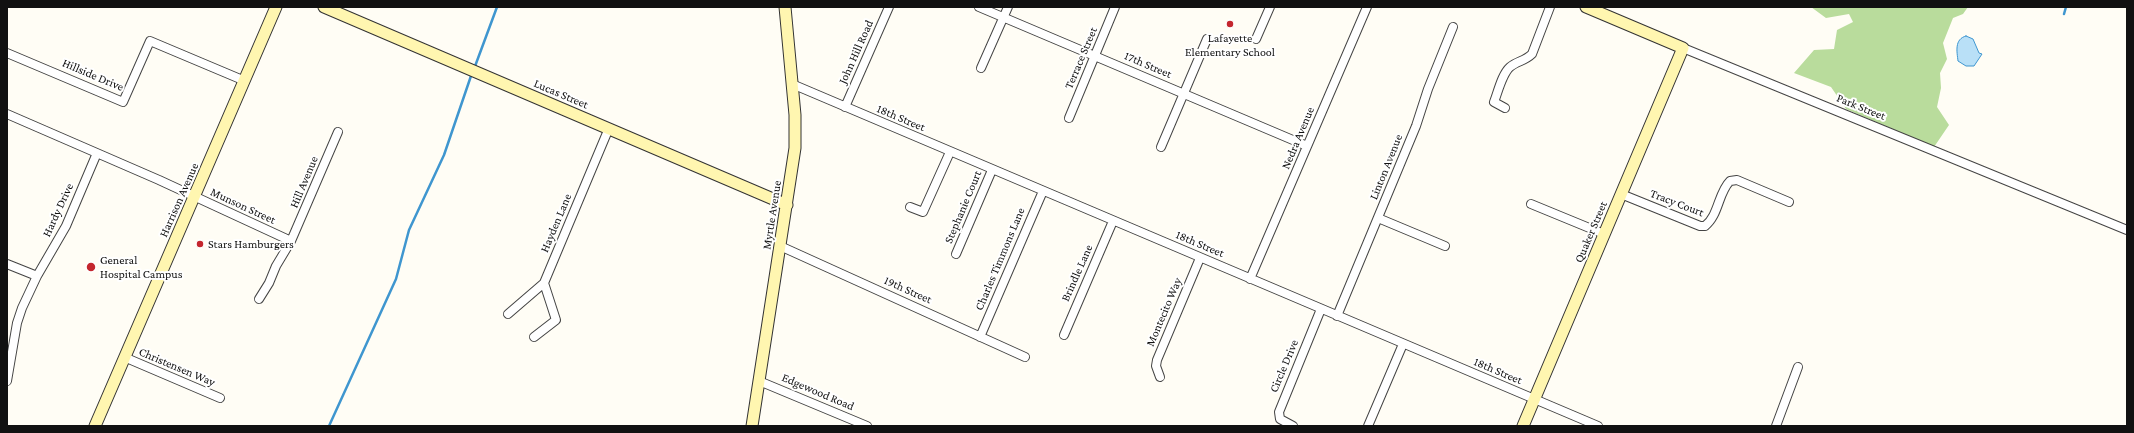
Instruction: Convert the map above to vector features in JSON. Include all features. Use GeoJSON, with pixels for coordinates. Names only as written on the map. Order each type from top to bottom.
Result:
{"type":"FeatureCollection","features":[{"type":"Feature","properties":{"kind":"street","name":"Harrison Avenue"},"geometry":{"type":"LineString","coordinates":[[95,426],[276,7]]}},
{"type":"Feature","properties":{"kind":"street","name":"Myrtle Avenue"},"geometry":{"type":"LineString","coordinates":[[752,426],[795,148],[792,84],[785,7]]}},
{"type":"Feature","properties":{"kind":"street","name":"John Hill Road"},"geometry":{"type":"LineString","coordinates":[[844,106],[889,7]]}},
{"type":"Feature","properties":{"kind":"street","name":"17th Street"},"geometry":{"type":"LineString","coordinates":[[979,7],[1307,146]]}},
{"type":"Feature","properties":{"kind":"street"},"geometry":{"type":"LineString","coordinates":[[981,68],[1008,7]]}},
{"type":"Feature","properties":{"kind":"street","name":"Terrace Street"},"geometry":{"type":"LineString","coordinates":[[1069,118],[1115,7]]}},
{"type":"Feature","properties":{"kind":"street"},"geometry":{"type":"LineString","coordinates":[[1256,39],[1270,7]]}},
{"type":"Feature","properties":{"kind":"street","name":"Nedra Avenue"},"geometry":{"type":"LineString","coordinates":[[1250,279],[1367,7]]}},
{"type":"Feature","properties":{"kind":"street"},"geometry":{"type":"LineString","coordinates":[[1505,108],[1494,102],[1500,87],[1510,67],[1526,60],[1532,54],[1550,7]]}},
{"type":"Feature","properties":{"kind":"street","name":"Park Street"},"geometry":{"type":"LineString","coordinates":[[1586,7],[2127,230]]}},
{"type":"Feature","properties":{"kind":"street","name":"Lucas Street"},"geometry":{"type":"LineString","coordinates":[[331,8],[787,205]]}},
{"type":"Feature","properties":{"kind":"street","name":"Linton Avenue"},"geometry":{"type":"LineString","coordinates":[[1337,316],[1378,218],[1453,27]]}},
{"type":"Feature","properties":{"kind":"street"},"geometry":{"type":"LineString","coordinates":[[1161,147],[1207,39]]}},
{"type":"Feature","properties":{"kind":"street","name":"Hillside Drive"},"geometry":{"type":"LineString","coordinates":[[7,52],[124,102],[150,41],[245,81]]}},
{"type":"Feature","properties":{"kind":"street","name":"Quaker Street"},"geometry":{"type":"LineString","coordinates":[[1523,426],[1683,48]]}},
{"type":"Feature","properties":{"kind":"street","name":"18th Street"},"geometry":{"type":"LineString","coordinates":[[792,84],[1598,426]]}},
{"type":"Feature","properties":{"kind":"street","name":"Munson Street"},"geometry":{"type":"LineString","coordinates":[[7,114],[195,196],[291,241]]}},
{"type":"Feature","properties":{"kind":"street","name":"Hayden Lane"},"geometry":{"type":"LineString","coordinates":[[508,314],[544,283],[609,128]]}},
{"type":"Feature","properties":{"kind":"street","name":"Hill Avenue"},"geometry":{"type":"LineString","coordinates":[[259,299],[291,241],[338,132]]}},
{"type":"Feature","properties":{"kind":"street"},"geometry":{"type":"LineString","coordinates":[[910,207],[922,212],[950,152]]}},
{"type":"Feature","properties":{"kind":"street","name":"Hardy Drive"},"geometry":{"type":"LineString","coordinates":[[7,381],[20,315],[37,276],[66,226],[97,153]]}},
{"type":"Feature","properties":{"kind":"street","name":"Stephanie Court"},"geometry":{"type":"LineString","coordinates":[[956,254],[992,170]]}},
{"type":"Feature","properties":{"kind":"street","name":"Tracy Court"},"geometry":{"type":"LineString","coordinates":[[1621,194],[1700,226],[1705,226],[1711,221],[1725,186],[1730,181],[1738,180],[1789,202]]}},
{"type":"Feature","properties":{"kind":"street","name":"Charles Timmons Lane"},"geometry":{"type":"LineString","coordinates":[[980,337],[1043,191]]}},
{"type":"Feature","properties":{"kind":"street"},"geometry":{"type":"LineString","coordinates":[[1531,204],[1604,234]]}},
{"type":"Feature","properties":{"kind":"street"},"geometry":{"type":"LineString","coordinates":[[1378,218],[1445,246]]}},
{"type":"Feature","properties":{"kind":"street","name":"Brindle Lane"},"geometry":{"type":"LineString","coordinates":[[1064,335],[1113,221]]}},
{"type":"Feature","properties":{"kind":"street","name":"19th Street"},"geometry":{"type":"LineString","coordinates":[[780,246],[1025,357]]}},
{"type":"Feature","properties":{"kind":"street","name":"Montecito Way"},"geometry":{"type":"LineString","coordinates":[[1160,377],[1156,366],[1157,360],[1200,258]]}},
{"type":"Feature","properties":{"kind":"street"},"geometry":{"type":"LineString","coordinates":[[7,264],[37,276]]}},
{"type":"Feature","properties":{"kind":"street"},"geometry":{"type":"LineString","coordinates":[[534,337],[556,320],[544,283]]}},
{"type":"Feature","properties":{"kind":"street","name":"Circle Drive"},"geometry":{"type":"LineString","coordinates":[[1293,426],[1280,419],[1279,412],[1321,309]]}},
{"type":"Feature","properties":{"kind":"street"},"geometry":{"type":"LineString","coordinates":[[1368,426],[1403,344]]}},
{"type":"Feature","properties":{"kind":"street","name":"Christensen Way"},"geometry":{"type":"LineString","coordinates":[[124,357],[220,398]]}},
{"type":"Feature","properties":{"kind":"street"},"geometry":{"type":"LineString","coordinates":[[1776,426],[1798,367]]}},
{"type":"Feature","properties":{"kind":"street","name":"Edgewood Road"},"geometry":{"type":"LineString","coordinates":[[759,381],[867,426]]}},
{"type":"Feature","properties":{"kind":"green space"},"geometry":{"type":"Polygon","coordinates":[[[1811,7],[1968,7],[1963,14],[1953,18],[1943,43],[1947,59],[1940,73],[1941,88],[1937,107],[1949,125],[1934,147],[1846,109],[1831,87],[1794,73],[1814,50],[1834,49],[1837,30],[1853,22],[1849,14],[1826,18],[1811,7]]]}},
{"type":"Feature","properties":{"kind":"water"},"geometry":{"type":"Polygon","coordinates":[[[1966,36],[1973,39],[1979,53],[1982,54],[1974,66],[1966,66],[1958,61],[1957,46],[1960,40],[1966,36]]]}},
{"type":"Feature","properties":{"kind":"waterway"},"geometry":{"type":"LineString","coordinates":[[474,69],[497,7]]}},
{"type":"Feature","properties":{"kind":"waterway"},"geometry":{"type":"LineString","coordinates":[[2064,14],[2066,7]]}},
{"type":"Feature","properties":{"kind":"waterway"},"geometry":{"type":"LineString","coordinates":[[329,426],[396,279],[409,230],[444,155],[472,73]]}},
{"type":"Feature","properties":{"kind":"place","name":"Lafayette Elementary School"},"geometry":{"type":"Point","coordinates":[1230,24]}},
{"type":"Feature","properties":{"kind":"place","name":"Stars Hamburgers"},"geometry":{"type":"Point","coordinates":[200,244]}},
{"type":"Feature","properties":{"kind":"place","name":"General Hospital Campus"},"geometry":{"type":"Point","coordinates":[91,267]}}]}
